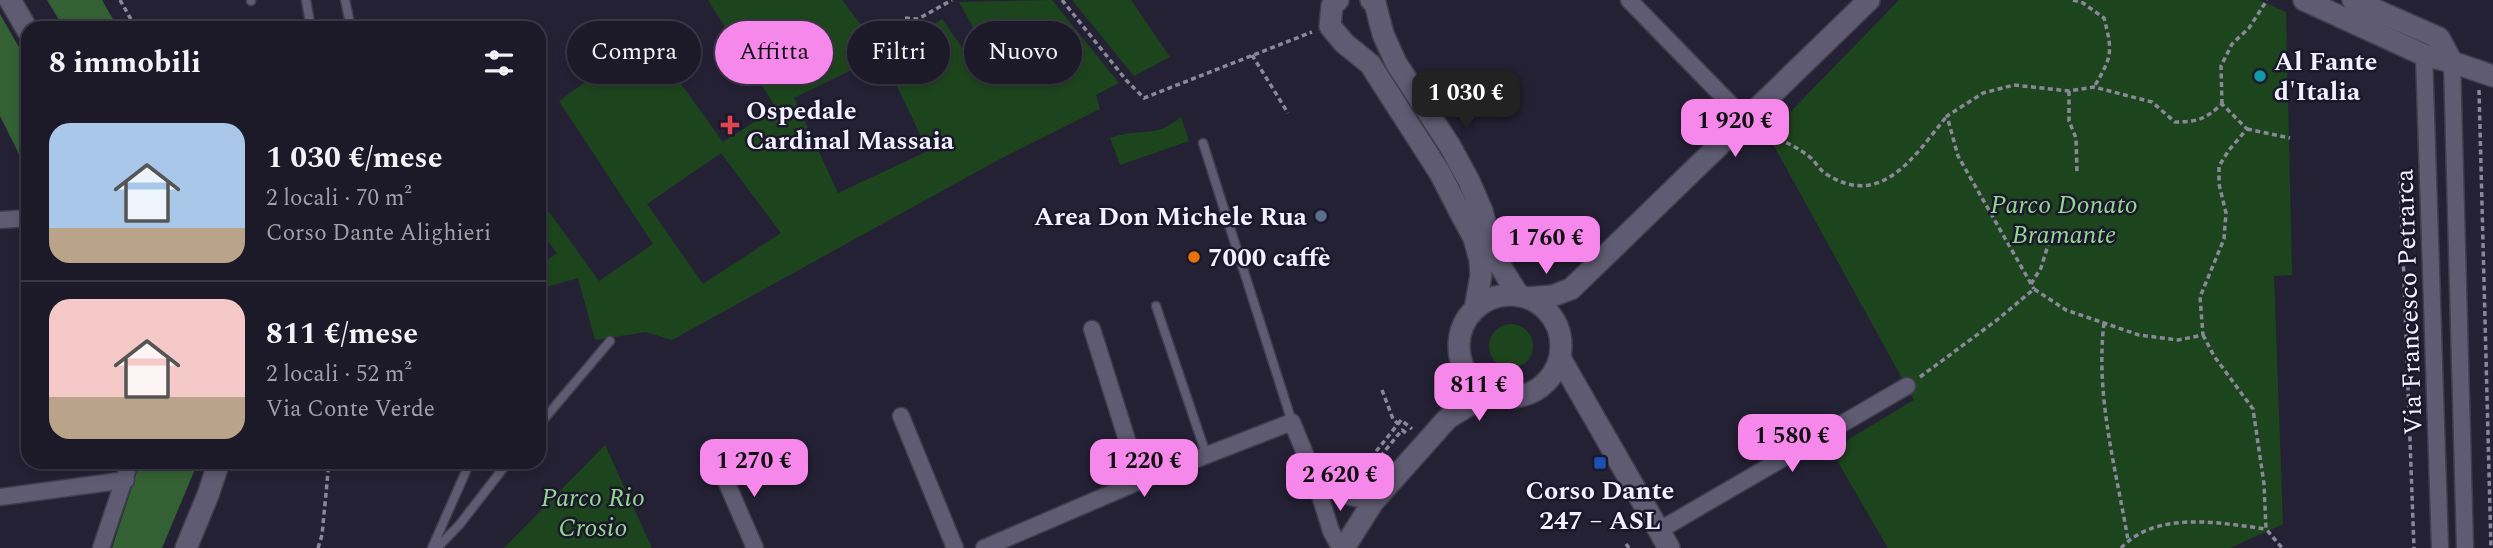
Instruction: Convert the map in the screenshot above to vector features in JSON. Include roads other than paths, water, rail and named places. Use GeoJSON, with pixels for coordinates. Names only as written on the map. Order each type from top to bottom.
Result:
{"type":"FeatureCollection","features":[{"type":"Feature","properties":{"kind":"street"},"geometry":{"type":"LineString","coordinates":[[10,0],[22,21]]}},
{"type":"Feature","properties":{"kind":"street"},"geometry":{"type":"LineString","coordinates":[[1338,0],[1332,6],[1330,26],[1344,43],[1370,64],[1440,173],[1474,238],[1480,260],[1481,275],[1475,309],[1465,323],[1459,339],[1458,384],[1448,418]]}},
{"type":"Feature","properties":{"kind":"street"},"geometry":{"type":"LineString","coordinates":[[1371,0],[1375,4],[1383,34],[1396,63],[1450,146],[1469,181],[1482,211],[1494,256],[1523,297],[1539,304],[1556,323],[1561,340],[1556,369],[1542,386],[1517,397],[1489,393],[1475,384],[1458,384]]}},
{"type":"Feature","properties":{"kind":"street"},"geometry":{"type":"LineString","coordinates":[[1629,0],[1745,119]]}},
{"type":"Feature","properties":{"kind":"street"},"geometry":{"type":"LineString","coordinates":[[1556,323],[1571,289],[1869,0]]}},
{"type":"Feature","properties":{"kind":"street"},"geometry":{"type":"LineString","coordinates":[[2304,0],[2424,55],[2486,73]]}},
{"type":"Feature","properties":{"kind":"street"},"geometry":{"type":"LineString","coordinates":[[2353,0],[2439,38],[2452,62]]}},
{"type":"Feature","properties":{"kind":"street","name":"Via Francesco Petrarca"},"geometry":{"type":"LineString","coordinates":[[2424,55],[2440,548]]}},
{"type":"Feature","properties":{"kind":"street","name":"Via Francesco Petrarca"},"geometry":{"type":"LineString","coordinates":[[2452,62],[2465,548]]}},
{"type":"Feature","properties":{"kind":"street"},"geometry":{"type":"LineString","coordinates":[[0,220],[21,218]]}},
{"type":"Feature","properties":{"kind":"street"},"geometry":{"type":"LineString","coordinates":[[1475,309],[1495,298],[1552,296],[1571,289]]}},
{"type":"Feature","properties":{"kind":"street"},"geometry":{"type":"LineString","coordinates":[[1092,328],[1140,481]]}},
{"type":"Feature","properties":{"kind":"street"},"geometry":{"type":"LineString","coordinates":[[1560,358],[1663,539],[1907,386]]}},
{"type":"Feature","properties":{"kind":"street"},"geometry":{"type":"LineString","coordinates":[[1542,386],[1583,400]]}},
{"type":"Feature","properties":{"kind":"street"},"geometry":{"type":"LineString","coordinates":[[984,548],[1206,454],[1292,422],[1313,473],[1331,531],[1342,548],[1373,502],[1448,418],[1489,393]]}},
{"type":"Feature","properties":{"kind":"street"},"geometry":{"type":"LineString","coordinates":[[901,416],[955,548]]}},
{"type":"Feature","properties":{"kind":"street"},"geometry":{"type":"LineString","coordinates":[[719,465],[755,548]]}},
{"type":"Feature","properties":{"kind":"street"},"geometry":{"type":"LineString","coordinates":[[101,548],[128,469]]}},
{"type":"Feature","properties":{"kind":"street"},"geometry":{"type":"LineString","coordinates":[[186,548],[217,469]]}},
{"type":"Feature","properties":{"kind":"street"},"geometry":{"type":"LineString","coordinates":[[1313,473],[1342,495],[1373,502]]}},
{"type":"Feature","properties":{"kind":"street"},"geometry":{"type":"LineString","coordinates":[[0,497],[125,480]]}},
{"type":"Feature","properties":{"kind":"lane"},"geometry":{"type":"LineString","coordinates":[[306,0],[310,21]]}},
{"type":"Feature","properties":{"kind":"lane"},"geometry":{"type":"LineString","coordinates":[[345,0],[350,21]]}},
{"type":"Feature","properties":{"kind":"lane"},"geometry":{"type":"LineString","coordinates":[[1203,143],[1292,422]]}},
{"type":"Feature","properties":{"kind":"lane"},"geometry":{"type":"LineString","coordinates":[[1156,306],[1206,454]]}},
{"type":"Feature","properties":{"kind":"lane"},"geometry":{"type":"LineString","coordinates":[[546,417],[610,341]]}},
{"type":"Feature","properties":{"kind":"lane"},"geometry":{"type":"LineString","coordinates":[[435,548],[467,469]]}},
{"type":"Feature","properties":{"kind":"lane"},"geometry":{"type":"LineString","coordinates":[[435,548],[460,524],[503,469]]}},
{"type":"Feature","properties":{"kind":"place","name":"Al Fante d'Italia"},"geometry":{"type":"Point","coordinates":[2260,76]}},
{"type":"Feature","properties":{"kind":"place","name":"Ospedale Cardinal Massaia"},"geometry":{"type":"Point","coordinates":[730,125]}},
{"type":"Feature","properties":{"kind":"place","name":"Area Don Michele Rua"},"geometry":{"type":"Point","coordinates":[1321,216]}},
{"type":"Feature","properties":{"kind":"place","name":"7000 caffè"},"geometry":{"type":"Point","coordinates":[1194,257]}},
{"type":"Feature","properties":{"kind":"place","name":"Corso Dante 247 – ASL"},"geometry":{"type":"Point","coordinates":[1600,463]}},
{"type":"Feature","properties":{"kind":"park label","name":"Parco Donato Bramante"},"geometry":{"type":"Point","coordinates":[2064,218]}},
{"type":"Feature","properties":{"kind":"park label","name":"Parco Rio Crosio"},"geometry":{"type":"Point","coordinates":[593,512]}}]}
